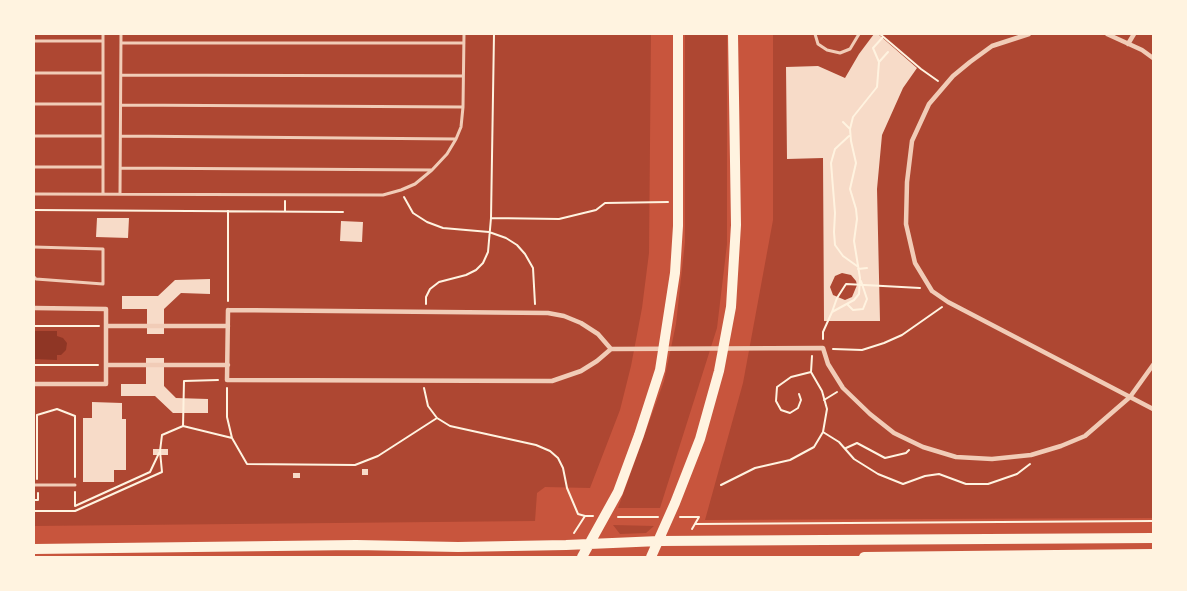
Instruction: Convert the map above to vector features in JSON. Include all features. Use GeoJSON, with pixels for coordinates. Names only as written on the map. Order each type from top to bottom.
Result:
{"type":"FeatureCollection","features":[{"type":"Feature","properties":{"kind":"main road"},"geometry":{"type":"LineString","coordinates":[[582,557],[618,492],[660,370],[676,273],[678,34]]}},
{"type":"Feature","properties":{"kind":"main road"},"geometry":{"type":"LineString","coordinates":[[651,557],[700,439],[719,371],[731,306],[736,225],[734,34]]}},
{"type":"Feature","properties":{"kind":"main road"},"geometry":{"type":"LineString","coordinates":[[34,548],[356,545],[458,547],[659,541],[1153,538]]}},
{"type":"Feature","properties":{"kind":"main road"},"geometry":{"type":"LineString","coordinates":[[864,557],[1153,554]]}},
{"type":"Feature","properties":{"kind":"street"},"geometry":{"type":"LineString","coordinates":[[1029,34],[992,46],[970,62],[944,86],[929,104],[912,141],[906,182],[906,224],[915,263],[932,290],[948,302],[1153,409]]}},
{"type":"Feature","properties":{"kind":"street"},"geometry":{"type":"LineString","coordinates":[[1107,34],[1153,58]]}},
{"type":"Feature","properties":{"kind":"street"},"geometry":{"type":"LineString","coordinates":[[1128,44],[1134,34]]}},
{"type":"Feature","properties":{"kind":"street"},"geometry":{"type":"LineString","coordinates":[[34,308],[106,308],[106,384],[34,384]]}},
{"type":"Feature","properties":{"kind":"street"},"geometry":{"type":"LineString","coordinates":[[611,349],[598,334],[581,323],[564,316],[536,312],[228,310],[227,380],[552,380],[581,370],[597,361],[611,349],[822,348],[828,364],[843,388],[870,414],[894,433],[917,444],[956,457],[992,459],[1036,453],[1061,446],[1085,436],[1130,397],[1153,365]]}},
{"type":"Feature","properties":{"kind":"street"},"geometry":{"type":"LineString","coordinates":[[106,326],[228,326]]}},
{"type":"Feature","properties":{"kind":"street"},"geometry":{"type":"LineString","coordinates":[[106,365],[228,365]]}},
{"type":"Feature","properties":{"kind":"lane"},"geometry":{"type":"LineString","coordinates":[[103,34],[103,194]]}},
{"type":"Feature","properties":{"kind":"lane"},"geometry":{"type":"LineString","coordinates":[[120,194],[121,34]]}},
{"type":"Feature","properties":{"kind":"lane"},"geometry":{"type":"LineString","coordinates":[[34,194],[383,195],[401,190],[415,184],[432,170],[447,154],[461,127],[464,34]]}},
{"type":"Feature","properties":{"kind":"lane"},"geometry":{"type":"LineString","coordinates":[[815,34],[818,44],[827,50],[840,53],[850,49],[859,34]]}},
{"type":"Feature","properties":{"kind":"lane"},"geometry":{"type":"LineString","coordinates":[[34,41],[103,41]]}},
{"type":"Feature","properties":{"kind":"lane"},"geometry":{"type":"LineString","coordinates":[[121,43],[464,44]]}},
{"type":"Feature","properties":{"kind":"lane"},"geometry":{"type":"LineString","coordinates":[[34,74],[103,74]]}},
{"type":"Feature","properties":{"kind":"lane"},"geometry":{"type":"LineString","coordinates":[[121,75],[463,76]]}},
{"type":"Feature","properties":{"kind":"lane"},"geometry":{"type":"LineString","coordinates":[[34,104],[103,104]]}},
{"type":"Feature","properties":{"kind":"lane"},"geometry":{"type":"LineString","coordinates":[[121,106],[463,107]]}},
{"type":"Feature","properties":{"kind":"lane"},"geometry":{"type":"LineString","coordinates":[[34,136],[103,136]]}},
{"type":"Feature","properties":{"kind":"lane"},"geometry":{"type":"LineString","coordinates":[[120,136],[456,139]]}},
{"type":"Feature","properties":{"kind":"lane"},"geometry":{"type":"LineString","coordinates":[[34,167],[103,167]]}},
{"type":"Feature","properties":{"kind":"lane"},"geometry":{"type":"LineString","coordinates":[[120,168],[432,170]]}},
{"type":"Feature","properties":{"kind":"lane"},"geometry":{"type":"LineString","coordinates":[[34,247],[103,248],[103,284],[36,279],[34,277]]}},
{"type":"Feature","properties":{"kind":"lane"},"geometry":{"type":"LineString","coordinates":[[36,485],[75,485]]}},
{"type":"Feature","properties":{"kind":"path"},"geometry":{"type":"LineString","coordinates":[[425,312],[426,296],[430,289],[439,282],[466,275],[476,270],[488,252],[491,218],[494,34]]}},
{"type":"Feature","properties":{"kind":"path"},"geometry":{"type":"LineString","coordinates":[[880,34],[944,86]]}},
{"type":"Feature","properties":{"kind":"path"},"geometry":{"type":"LineString","coordinates":[[847,304],[853,310],[863,309],[867,299],[860,278],[854,241],[857,219],[850,189],[856,164],[850,129],[853,117],[877,87],[879,62],[873,48],[883,36]]}},
{"type":"Feature","properties":{"kind":"path"},"geometry":{"type":"LineString","coordinates":[[879,62],[888,52]]}},
{"type":"Feature","properties":{"kind":"path"},"geometry":{"type":"LineString","coordinates":[[843,122],[850,129]]}},
{"type":"Feature","properties":{"kind":"path"},"geometry":{"type":"LineString","coordinates":[[850,135],[835,149],[831,163],[835,213],[835,245],[843,256],[858,268],[867,268]]}},
{"type":"Feature","properties":{"kind":"path"},"geometry":{"type":"LineString","coordinates":[[401,190],[413,212],[427,222],[444,228],[489,232],[506,238],[517,245],[525,254],[532,268],[536,312]]}},
{"type":"Feature","properties":{"kind":"path"},"geometry":{"type":"LineString","coordinates":[[491,218],[559,218],[596,210],[606,204],[678,202]]}},
{"type":"Feature","properties":{"kind":"path"},"geometry":{"type":"LineString","coordinates":[[34,210],[343,212]]}},
{"type":"Feature","properties":{"kind":"path"},"geometry":{"type":"LineString","coordinates":[[228,211],[228,310]]}},
{"type":"Feature","properties":{"kind":"path"},"geometry":{"type":"LineString","coordinates":[[832,312],[854,300],[859,294],[860,278]]}},
{"type":"Feature","properties":{"kind":"path"},"geometry":{"type":"LineString","coordinates":[[932,290],[917,287],[846,284],[836,298],[823,332],[822,348],[862,350],[884,342],[902,335],[948,302]]}},
{"type":"Feature","properties":{"kind":"path"},"geometry":{"type":"LineString","coordinates":[[34,326],[106,326]]}},
{"type":"Feature","properties":{"kind":"path"},"geometry":{"type":"LineString","coordinates":[[721,485],[755,468],[790,460],[814,447],[824,432],[827,409],[822,390],[811,372],[812,348]]}},
{"type":"Feature","properties":{"kind":"path"},"geometry":{"type":"LineString","coordinates":[[34,365],[106,365]]}},
{"type":"Feature","properties":{"kind":"path"},"geometry":{"type":"LineString","coordinates":[[799,394],[801,400],[798,408],[790,412],[781,410],[776,401],[777,387],[791,377],[811,372]]}},
{"type":"Feature","properties":{"kind":"path"},"geometry":{"type":"LineString","coordinates":[[183,426],[184,381],[227,380],[227,417],[232,438],[247,464],[355,465],[378,456],[437,418]]}},
{"type":"Feature","properties":{"kind":"path"},"geometry":{"type":"LineString","coordinates":[[424,381],[428,406],[437,418],[450,426],[536,444],[550,451],[558,458],[563,468],[578,514],[605,517],[699,517],[686,541]]}},
{"type":"Feature","properties":{"kind":"path"},"geometry":{"type":"LineString","coordinates":[[824,400],[843,388]]}},
{"type":"Feature","properties":{"kind":"path"},"geometry":{"type":"LineString","coordinates":[[34,500],[38,500],[36,485],[37,415],[57,409],[75,416],[75,511]]}},
{"type":"Feature","properties":{"kind":"path"},"geometry":{"type":"LineString","coordinates":[[34,511],[75,511],[162,472],[160,451],[162,435],[183,426],[232,438]]}},
{"type":"Feature","properties":{"kind":"path"},"geometry":{"type":"LineString","coordinates":[[824,432],[839,442],[854,459],[878,474],[904,484],[926,476],[939,474],[966,484],[988,484],[1017,474],[1029,466],[1036,453]]}},
{"type":"Feature","properties":{"kind":"path"},"geometry":{"type":"LineString","coordinates":[[845,448],[857,443],[885,458],[906,453],[917,444]]}},
{"type":"Feature","properties":{"kind":"path"},"geometry":{"type":"LineString","coordinates":[[75,506],[150,472],[160,451]]}},
{"type":"Feature","properties":{"kind":"path"},"geometry":{"type":"LineString","coordinates":[[566,545],[585,516]]}},
{"type":"Feature","properties":{"kind":"path"},"geometry":{"type":"LineString","coordinates":[[695,524],[1153,521]]}},
{"type":"Feature","properties":{"kind":"shaded area"},"geometry":{"type":"Polygon","coordinates":[[[34,34],[651,34],[649,253],[642,308],[620,410],[590,488],[545,487],[537,493],[535,521],[34,526],[34,34]]]}},
{"type":"Feature","properties":{"kind":"shaded area"},"geometry":{"type":"Polygon","coordinates":[[[685,34],[727,34],[727,244],[717,328],[660,508],[618,508],[664,381],[676,324],[685,242],[685,34]]]}},
{"type":"Feature","properties":{"kind":"shaded area"},"geometry":{"type":"Polygon","coordinates":[[[773,34],[1153,34],[1153,518],[705,520],[743,383],[773,220],[773,34]]]}},
{"type":"Feature","properties":{"kind":"shaded area"},"geometry":{"type":"Polygon","coordinates":[[[34,331],[57,331],[57,336],[63,338],[67,343],[66,350],[61,355],[57,355],[57,360],[34,359],[34,331]]]}},
{"type":"Feature","properties":{"kind":"shaded area"},"geometry":{"type":"Polygon","coordinates":[[[613,525],[654,526],[646,533],[620,534],[613,525]]]}},
{"type":"Feature","properties":{"kind":"building"},"geometry":{"type":"Polygon","coordinates":[[[874,34],[878,34],[917,68],[903,88],[882,135],[877,189],[880,321],[824,321],[823,158],[787,159],[786,67],[818,66],[845,78],[859,54],[874,34]],[[842,273],[835,276],[830,287],[833,295],[845,300],[852,297],[857,285],[851,275],[842,273]]]}},
{"type":"Feature","properties":{"kind":"building"},"geometry":{"type":"Polygon","coordinates":[[[97,218],[129,218],[128,238],[96,237],[97,218]]]}},
{"type":"Feature","properties":{"kind":"building"},"geometry":{"type":"Polygon","coordinates":[[[341,221],[363,222],[362,242],[340,241],[341,221]]]}},
{"type":"Feature","properties":{"kind":"building"},"geometry":{"type":"Polygon","coordinates":[[[210,279],[210,294],[181,293],[164,309],[164,334],[147,334],[147,309],[122,309],[122,296],[158,296],[175,280],[210,279]]]}},
{"type":"Feature","properties":{"kind":"building"},"geometry":{"type":"Polygon","coordinates":[[[146,358],[164,358],[164,386],[176,398],[208,399],[208,413],[173,413],[155,396],[121,396],[121,384],[146,384],[146,358]]]}},
{"type":"Feature","properties":{"kind":"building"},"geometry":{"type":"Polygon","coordinates":[[[92,402],[122,403],[122,419],[126,419],[126,470],[114,470],[114,482],[83,482],[83,418],[92,418],[92,402]]]}},
{"type":"Feature","properties":{"kind":"building"},"geometry":{"type":"Polygon","coordinates":[[[153,449],[168,449],[168,455],[153,455],[153,449]]]}},
{"type":"Feature","properties":{"kind":"building"},"geometry":{"type":"Polygon","coordinates":[[[362,469],[368,469],[368,475],[362,475],[362,469]]]}},
{"type":"Feature","properties":{"kind":"building"},"geometry":{"type":"Polygon","coordinates":[[[293,473],[300,473],[300,478],[293,478],[293,473]]]}}]}
